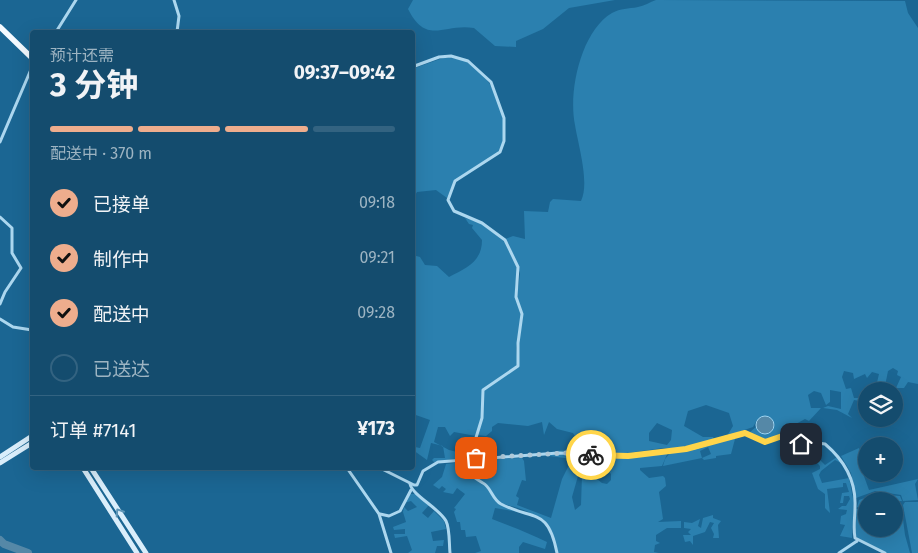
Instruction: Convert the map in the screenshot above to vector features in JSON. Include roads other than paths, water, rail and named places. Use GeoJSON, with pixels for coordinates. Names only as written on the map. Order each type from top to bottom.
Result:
{"type":"FeatureCollection","features":[{"type":"Feature","properties":{"kind":"main road"},"geometry":{"type":"LineString","coordinates":[[0,28],[30,57]]}},
{"type":"Feature","properties":{"kind":"main road"},"geometry":{"type":"LineString","coordinates":[[0,457],[30,437]]}},
{"type":"Feature","properties":{"kind":"main road"},"geometry":{"type":"LineString","coordinates":[[0,463],[30,444]]}},
{"type":"Feature","properties":{"kind":"main road"},"geometry":{"type":"LineString","coordinates":[[84,470],[137,553]]}},
{"type":"Feature","properties":{"kind":"main road"},"geometry":{"type":"LineString","coordinates":[[92,470],[146,553]]}},
{"type":"Feature","properties":{"kind":"street"},"geometry":{"type":"LineString","coordinates":[[57,30],[76,0]]}},
{"type":"Feature","properties":{"kind":"street"},"geometry":{"type":"LineString","coordinates":[[174,0],[178,16],[177,30]]}},
{"type":"Feature","properties":{"kind":"street"},"geometry":{"type":"LineString","coordinates":[[384,470],[410,484],[417,485],[423,471],[438,462],[470,457],[482,418],[483,390],[518,366],[518,343],[522,314],[516,297],[518,267],[508,244],[482,223],[454,211],[448,200],[455,181],[498,153],[503,147],[504,118],[491,82],[471,63],[454,56],[434,58],[415,66]]}},
{"type":"Feature","properties":{"kind":"street"},"geometry":{"type":"LineString","coordinates":[[0,142],[30,72]]}},
{"type":"Feature","properties":{"kind":"street"},"geometry":{"type":"LineString","coordinates":[[0,217],[12,228],[12,253],[21,268],[5,292],[0,304]]}},
{"type":"Feature","properties":{"kind":"street"},"geometry":{"type":"LineString","coordinates":[[0,319],[13,327],[30,330]]}},
{"type":"Feature","properties":{"kind":"street"},"geometry":{"type":"LineString","coordinates":[[438,462],[565,453],[628,456],[694,448],[741,433],[765,442],[791,433],[798,441],[805,445],[825,444],[845,464],[849,472],[855,502],[854,531],[856,541]]}},
{"type":"Feature","properties":{"kind":"street"},"geometry":{"type":"LineString","coordinates":[[464,460],[470,474],[485,484],[500,503],[536,516],[548,525],[557,553]]}},
{"type":"Feature","properties":{"kind":"street"},"geometry":{"type":"LineString","coordinates":[[347,470],[380,514],[391,553]]}},
{"type":"Feature","properties":{"kind":"street"},"geometry":{"type":"LineString","coordinates":[[380,514],[388,516],[400,511],[411,490],[410,484]]}},
{"type":"Feature","properties":{"kind":"street"},"geometry":{"type":"LineString","coordinates":[[411,490],[424,499],[446,522],[450,553]]}},
{"type":"Feature","properties":{"kind":"street"},"geometry":{"type":"LineString","coordinates":[[839,553],[856,541]]}},
{"type":"Feature","properties":{"kind":"street"},"geometry":{"type":"LineString","coordinates":[[856,541],[885,553]]}},
{"type":"Feature","properties":{"kind":"waterway"},"geometry":{"type":"LineString","coordinates":[[0,540],[4,544],[28,553]]}}]}
